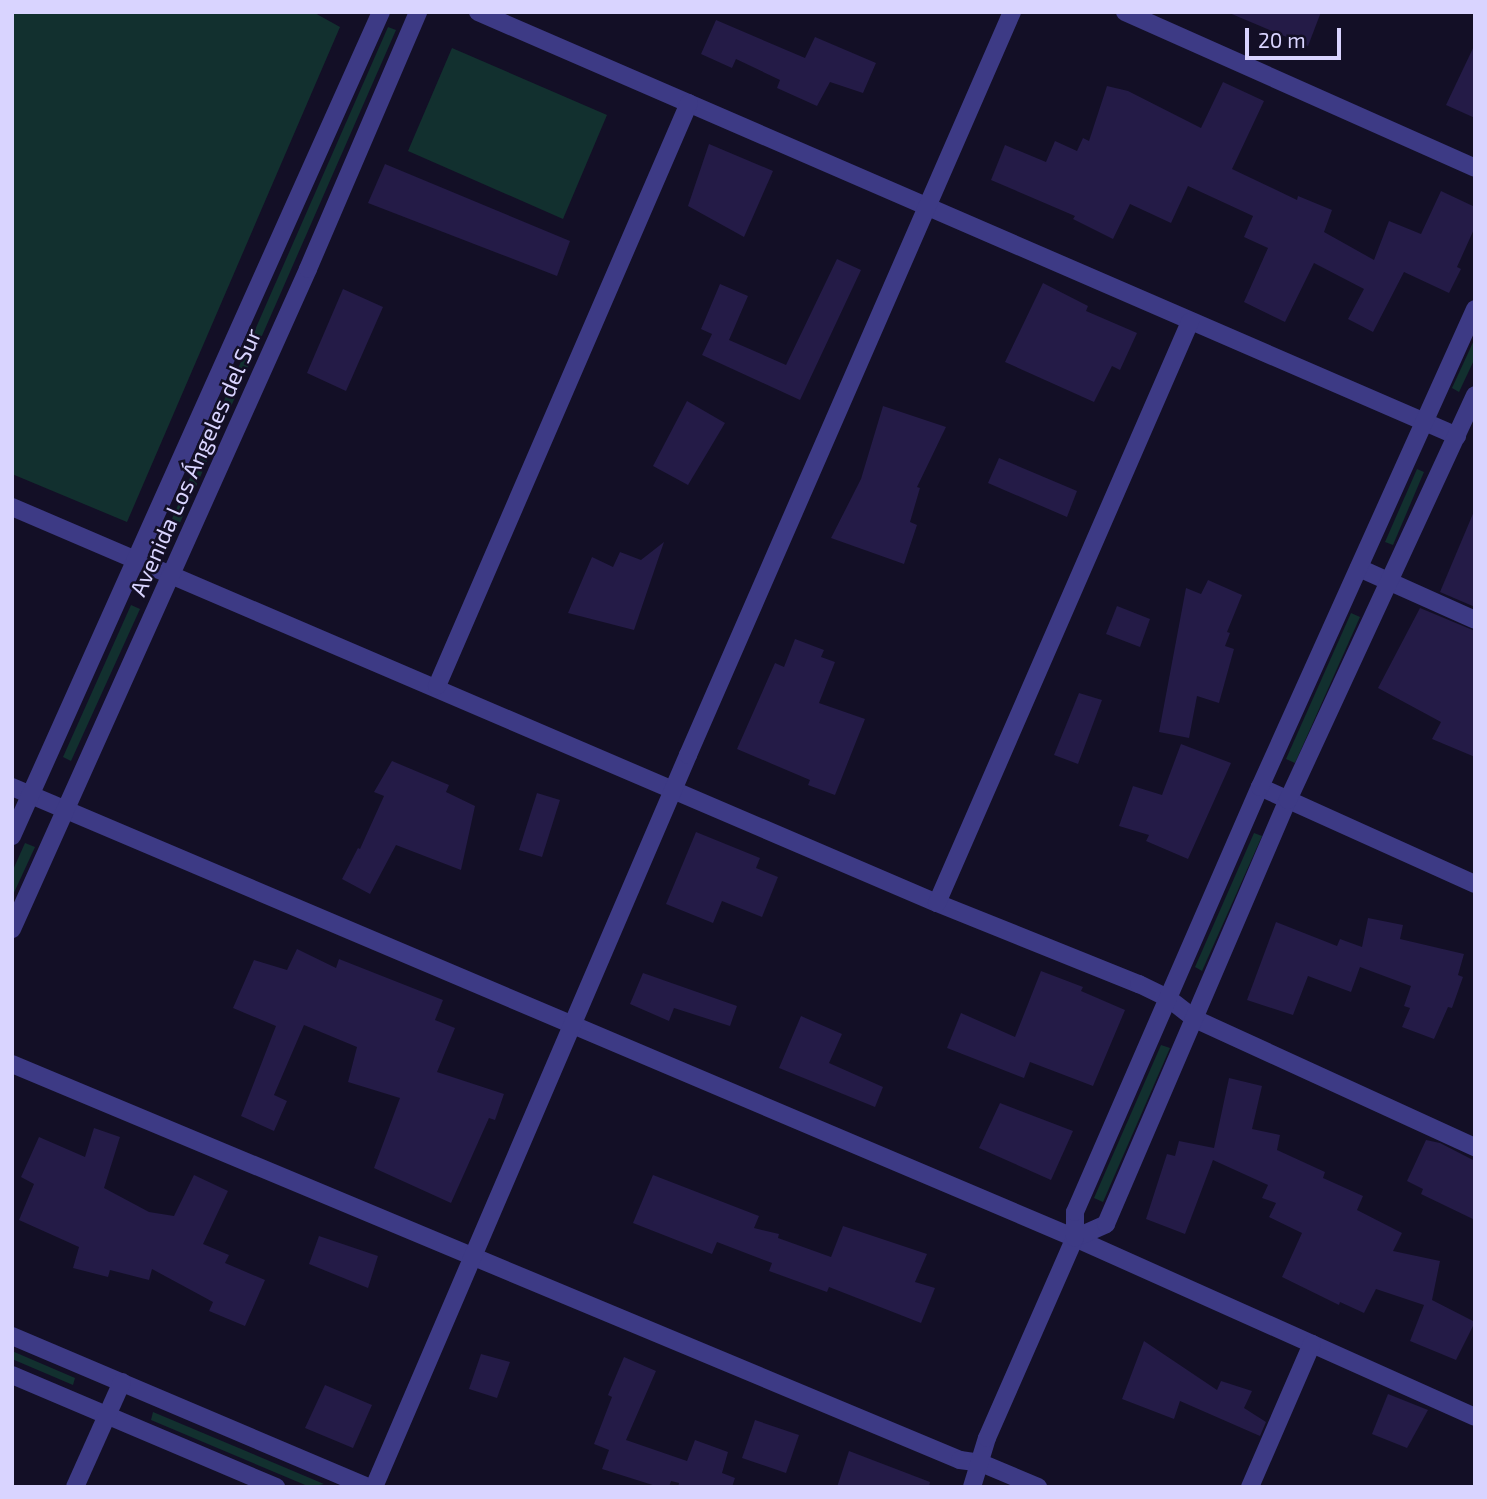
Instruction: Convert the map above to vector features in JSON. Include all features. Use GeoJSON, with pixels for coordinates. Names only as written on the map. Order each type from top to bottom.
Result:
{"type":"FeatureCollection","features":[{"type":"Feature","properties":{"kind":"street","name":"Avenida Los Ángeles del Sur"},"geometry":{"type":"LineString","coordinates":[[12,836],[381,12]]}},
{"type":"Feature","properties":{"kind":"street","name":"Avenida Los Ángeles del Sur"},"geometry":{"type":"LineString","coordinates":[[12,929],[303,282],[418,12]]}},
{"type":"Feature","properties":{"kind":"street"},"geometry":{"type":"LineString","coordinates":[[478,12],[1457,436]]}},
{"type":"Feature","properties":{"kind":"street"},"geometry":{"type":"LineString","coordinates":[[373,1487],[672,791],[1012,12]]}},
{"type":"Feature","properties":{"kind":"street"},"geometry":{"type":"LineString","coordinates":[[1125,12],[1475,168]]}},
{"type":"Feature","properties":{"kind":"street"},"geometry":{"type":"LineString","coordinates":[[437,686],[689,103]]}},
{"type":"Feature","properties":{"kind":"street"},"geometry":{"type":"LineString","coordinates":[[972,1487],[987,1438],[1075,1238],[1075,1212],[1260,787],[1475,309]]}},
{"type":"Feature","properties":{"kind":"street"},"geometry":{"type":"LineString","coordinates":[[937,903],[1190,321]]}},
{"type":"Feature","properties":{"kind":"street"},"geometry":{"type":"LineString","coordinates":[[1075,1238],[1106,1224],[1289,800],[1475,395]]}},
{"type":"Feature","properties":{"kind":"street"},"geometry":{"type":"LineString","coordinates":[[12,507],[437,686],[672,791],[937,903],[1139,984],[1168,999],[1195,1018],[1475,1147]]}},
{"type":"Feature","properties":{"kind":"street"},"geometry":{"type":"LineString","coordinates":[[1359,568],[1475,620]]}},
{"type":"Feature","properties":{"kind":"street"},"geometry":{"type":"LineString","coordinates":[[12,787],[1075,1238],[1475,1417]]}},
{"type":"Feature","properties":{"kind":"street"},"geometry":{"type":"LineString","coordinates":[[1260,787],[1475,884]]}},
{"type":"Feature","properties":{"kind":"street"},"geometry":{"type":"LineString","coordinates":[[12,1065],[960,1460],[981,1463],[1038,1487]]}},
{"type":"Feature","properties":{"kind":"street"},"geometry":{"type":"LineString","coordinates":[[12,1336],[367,1487]]}},
{"type":"Feature","properties":{"kind":"street"},"geometry":{"type":"LineString","coordinates":[[1250,1487],[1312,1344]]}},
{"type":"Feature","properties":{"kind":"street"},"geometry":{"type":"LineString","coordinates":[[12,1375],[276,1487]]}},
{"type":"Feature","properties":{"kind":"street"},"geometry":{"type":"LineString","coordinates":[[75,1487],[122,1382]]}},
{"type":"Feature","properties":{"kind":"green space"},"geometry":{"type":"Polygon","coordinates":[[[12,12],[313,12],[340,27],[127,522],[12,474],[12,12]]]}},
{"type":"Feature","properties":{"kind":"green space"},"geometry":{"type":"Polygon","coordinates":[[[388,27],[396,30],[176,532],[168,528],[388,27]]]}},
{"type":"Feature","properties":{"kind":"green space"},"geometry":{"type":"Polygon","coordinates":[[[452,48],[607,115],[563,219],[408,151],[452,48]]]}},
{"type":"Feature","properties":{"kind":"green space"},"geometry":{"type":"Polygon","coordinates":[[[1475,338],[1475,358],[1459,392],[1452,388],[1475,338]]]}},
{"type":"Feature","properties":{"kind":"green space"},"geometry":{"type":"Polygon","coordinates":[[[1417,469],[1424,472],[1393,545],[1385,542],[1417,469]]]}},
{"type":"Feature","properties":{"kind":"green space"},"geometry":{"type":"Polygon","coordinates":[[[131,605],[140,609],[71,761],[63,757],[131,605]]]}},
{"type":"Feature","properties":{"kind":"green space"},"geometry":{"type":"Polygon","coordinates":[[[1351,613],[1360,617],[1295,763],[1286,759],[1351,613]]]}},
{"type":"Feature","properties":{"kind":"green space"},"geometry":{"type":"Polygon","coordinates":[[[1254,833],[1262,836],[1202,971],[1195,967],[1254,833]]]}},
{"type":"Feature","properties":{"kind":"green space"},"geometry":{"type":"Polygon","coordinates":[[[25,843],[35,847],[12,897],[12,872],[25,843]]]}},
{"type":"Feature","properties":{"kind":"green space"},"geometry":{"type":"Polygon","coordinates":[[[1161,1045],[1170,1048],[1103,1202],[1094,1198],[1161,1045]]]}},
{"type":"Feature","properties":{"kind":"green space"},"geometry":{"type":"Polygon","coordinates":[[[12,1351],[75,1378],[73,1385],[12,1359],[12,1351]]]}},
{"type":"Feature","properties":{"kind":"green space"},"geometry":{"type":"Polygon","coordinates":[[[153,1412],[324,1484],[310,1487],[151,1420],[153,1412]]]}},
{"type":"Feature","properties":{"kind":"building"},"geometry":{"type":"Polygon","coordinates":[[[1227,12],[1321,12],[1308,46],[1227,12]]]}},
{"type":"Feature","properties":{"kind":"building"},"geometry":{"type":"Polygon","coordinates":[[[716,20],[805,58],[815,37],[876,63],[863,93],[830,82],[817,106],[777,88],[780,80],[736,59],[732,68],[701,54],[716,20]]]}},
{"type":"Feature","properties":{"kind":"building"},"geometry":{"type":"Polygon","coordinates":[[[1475,44],[1475,118],[1446,105],[1475,44]]]}},
{"type":"Feature","properties":{"kind":"building"},"geometry":{"type":"Polygon","coordinates":[[[1223,82],[1264,101],[1232,169],[1297,200],[1298,196],[1332,210],[1324,232],[1374,260],[1389,221],[1421,234],[1441,191],[1475,207],[1475,227],[1457,267],[1461,269],[1449,293],[1404,272],[1373,332],[1348,319],[1364,289],[1314,263],[1285,322],[1244,302],[1268,248],[1244,237],[1253,216],[1188,186],[1171,223],[1130,204],[1113,239],[1073,219],[1075,216],[991,180],[1005,145],[1046,162],[1055,141],[1077,151],[1083,138],[1089,141],[1107,86],[1128,91],[1201,128],[1223,82]]]}},
{"type":"Feature","properties":{"kind":"building"},"geometry":{"type":"Polygon","coordinates":[[[709,144],[773,171],[744,237],[688,206],[709,144]]]}},
{"type":"Feature","properties":{"kind":"building"},"geometry":{"type":"Polygon","coordinates":[[[385,164],[570,241],[557,276],[368,203],[385,164]]]}},
{"type":"Feature","properties":{"kind":"building"},"geometry":{"type":"Polygon","coordinates":[[[837,259],[861,270],[800,400],[702,355],[712,334],[701,329],[720,284],[748,296],[729,340],[786,365],[837,259]]]}},
{"type":"Feature","properties":{"kind":"building"},"geometry":{"type":"Polygon","coordinates":[[[1043,283],[1088,306],[1086,311],[1137,333],[1120,370],[1112,366],[1094,402],[1005,362],[1043,283]]]}},
{"type":"Feature","properties":{"kind":"building"},"geometry":{"type":"Polygon","coordinates":[[[343,289],[383,307],[346,391],[307,373],[343,289]]]}},
{"type":"Feature","properties":{"kind":"building"},"geometry":{"type":"Polygon","coordinates":[[[687,401],[725,423],[688,485],[653,466],[687,401]]]}},
{"type":"Feature","properties":{"kind":"building"},"geometry":{"type":"Polygon","coordinates":[[[883,406],[946,427],[917,487],[920,488],[910,522],[917,525],[904,564],[831,538],[861,479],[883,406]]]}},
{"type":"Feature","properties":{"kind":"building"},"geometry":{"type":"Polygon","coordinates":[[[999,458],[1077,491],[1067,517],[988,483],[999,458]]]}},
{"type":"Feature","properties":{"kind":"building"},"geometry":{"type":"Polygon","coordinates":[[[1475,509],[1475,607],[1440,592],[1475,509]]]}},
{"type":"Feature","properties":{"kind":"building"},"geometry":{"type":"Polygon","coordinates":[[[664,542],[634,630],[568,613],[592,557],[613,567],[620,552],[641,560],[664,542]]]}},
{"type":"Feature","properties":{"kind":"building"},"geometry":{"type":"Polygon","coordinates":[[[1208,580],[1242,595],[1227,632],[1230,633],[1225,646],[1234,649],[1219,703],[1197,696],[1189,738],[1159,732],[1186,588],[1201,594],[1208,580]]]}},
{"type":"Feature","properties":{"kind":"building"},"geometry":{"type":"Polygon","coordinates":[[[1117,606],[1150,619],[1140,647],[1106,634],[1117,606]]]}},
{"type":"Feature","properties":{"kind":"building"},"geometry":{"type":"Polygon","coordinates":[[[1420,608],[1475,631],[1475,757],[1432,739],[1441,722],[1378,688],[1420,608]]]}},
{"type":"Feature","properties":{"kind":"building"},"geometry":{"type":"Polygon","coordinates":[[[795,639],[824,650],[821,657],[835,662],[819,703],[865,719],[835,795],[808,785],[810,780],[737,749],[775,663],[784,667],[795,639]]]}},
{"type":"Feature","properties":{"kind":"building"},"geometry":{"type":"Polygon","coordinates":[[[1079,693],[1102,700],[1078,764],[1054,755],[1079,693]]]}},
{"type":"Feature","properties":{"kind":"building"},"geometry":{"type":"Polygon","coordinates":[[[1181,744],[1231,763],[1188,859],[1146,841],[1149,835],[1119,826],[1133,786],[1162,795],[1181,744]]]}},
{"type":"Feature","properties":{"kind":"building"},"geometry":{"type":"Polygon","coordinates":[[[392,761],[449,785],[446,792],[475,806],[461,870],[396,845],[370,894],[342,879],[358,848],[360,849],[384,796],[374,792],[392,761]]]}},
{"type":"Feature","properties":{"kind":"building"},"geometry":{"type":"Polygon","coordinates":[[[537,793],[560,800],[542,857],[519,850],[537,793]]]}},
{"type":"Feature","properties":{"kind":"building"},"geometry":{"type":"Polygon","coordinates":[[[696,832],[760,858],[756,868],[778,877],[762,917],[722,901],[713,923],[666,904],[696,832]]]}},
{"type":"Feature","properties":{"kind":"building"},"geometry":{"type":"Polygon","coordinates":[[[1368,918],[1403,925],[1400,939],[1464,954],[1458,975],[1463,977],[1452,1008],[1448,1007],[1434,1039],[1402,1027],[1410,1008],[1404,1006],[1411,986],[1360,967],[1351,992],[1308,976],[1293,1015],[1247,1000],[1276,922],[1337,946],[1340,939],[1362,947],[1368,918]]]}},
{"type":"Feature","properties":{"kind":"building"},"geometry":{"type":"Polygon","coordinates":[[[297,949],[336,968],[339,959],[443,1000],[435,1020],[455,1028],[437,1072],[504,1094],[495,1120],[489,1118],[451,1203],[374,1168],[400,1098],[348,1082],[357,1047],[304,1025],[274,1095],[287,1101],[274,1131],[241,1116],[276,1026],[233,1008],[254,960],[287,970],[297,949]]]}},
{"type":"Feature","properties":{"kind":"building"},"geometry":{"type":"Polygon","coordinates":[[[1041,971],[1083,987],[1081,991],[1125,1010],[1093,1086],[1030,1062],[1024,1078],[947,1048],[961,1013],[1015,1037],[1041,971]]]}},
{"type":"Feature","properties":{"kind":"building"},"geometry":{"type":"Polygon","coordinates":[[[643,973],[737,1006],[730,1026],[674,1008],[669,1021],[630,1004],[643,973]]]}},
{"type":"Feature","properties":{"kind":"building"},"geometry":{"type":"Polygon","coordinates":[[[801,1016],[842,1034],[829,1063],[883,1087],[875,1107],[779,1068],[801,1016]]]}},
{"type":"Feature","properties":{"kind":"building"},"geometry":{"type":"Polygon","coordinates":[[[1229,1078],[1262,1086],[1252,1129],[1280,1135],[1277,1150],[1325,1172],[1323,1178],[1363,1196],[1357,1210],[1402,1233],[1393,1251],[1440,1261],[1432,1300],[1475,1322],[1456,1360],[1410,1341],[1424,1305],[1376,1289],[1364,1313],[1340,1302],[1339,1305],[1282,1277],[1302,1233],[1269,1217],[1276,1203],[1262,1198],[1268,1185],[1213,1160],[1185,1234],[1146,1219],[1167,1154],[1175,1156],[1179,1141],[1214,1148],[1229,1078]]]}},
{"type":"Feature","properties":{"kind":"building"},"geometry":{"type":"Polygon","coordinates":[[[1000,1103],[1073,1131],[1051,1180],[979,1148],[1000,1103]]]}},
{"type":"Feature","properties":{"kind":"building"},"geometry":{"type":"Polygon","coordinates":[[[94,1128],[120,1137],[104,1188],[149,1212],[174,1216],[194,1175],[228,1191],[203,1244],[229,1255],[225,1263],[265,1280],[245,1326],[209,1311],[213,1302],[152,1269],[149,1280],[110,1270],[108,1277],[73,1268],[79,1247],[19,1220],[34,1184],[21,1177],[39,1137],[85,1157],[94,1128]]]}},
{"type":"Feature","properties":{"kind":"building"},"geometry":{"type":"Polygon","coordinates":[[[1426,1140],[1440,1143],[1475,1161],[1475,1220],[1421,1194],[1423,1189],[1407,1181],[1426,1140]]]}},
{"type":"Feature","properties":{"kind":"building"},"geometry":{"type":"Polygon","coordinates":[[[653,1175],[759,1216],[754,1228],[779,1234],[778,1238],[831,1257],[843,1226],[927,1254],[915,1282],[935,1288],[921,1323],[829,1287],[827,1292],[769,1271],[772,1263],[717,1242],[712,1254],[633,1223],[653,1175]]]}},
{"type":"Feature","properties":{"kind":"building"},"geometry":{"type":"Polygon","coordinates":[[[319,1236],[378,1256],[368,1288],[309,1264],[319,1236]]]}},
{"type":"Feature","properties":{"kind":"building"},"geometry":{"type":"Polygon","coordinates":[[[1144,1341],[1217,1390],[1221,1381],[1252,1391],[1244,1408],[1266,1422],[1260,1436],[1180,1401],[1174,1419],[1122,1399],[1144,1341]]]}},
{"type":"Feature","properties":{"kind":"building"},"geometry":{"type":"Polygon","coordinates":[[[481,1354],[510,1362],[497,1398],[469,1389],[481,1354]]]}},
{"type":"Feature","properties":{"kind":"building"},"geometry":{"type":"Polygon","coordinates":[[[624,1357],[656,1371],[626,1440],[687,1461],[695,1440],[728,1452],[722,1473],[735,1478],[732,1487],[678,1487],[679,1483],[671,1481],[669,1487],[659,1487],[602,1469],[609,1450],[594,1444],[612,1397],[608,1395],[624,1357]]]}},
{"type":"Feature","properties":{"kind":"building"},"geometry":{"type":"Polygon","coordinates":[[[325,1385],[372,1405],[353,1448],[305,1428],[325,1385]]]}},
{"type":"Feature","properties":{"kind":"building"},"geometry":{"type":"Polygon","coordinates":[[[1388,1394],[1428,1410],[1407,1448],[1372,1434],[1388,1394]]]}},
{"type":"Feature","properties":{"kind":"building"},"geometry":{"type":"Polygon","coordinates":[[[755,1420],[799,1435],[786,1473],[742,1458],[755,1420]]]}},
{"type":"Feature","properties":{"kind":"building"},"geometry":{"type":"Polygon","coordinates":[[[849,1451],[930,1482],[929,1487],[837,1487],[849,1451]]]}}]}
